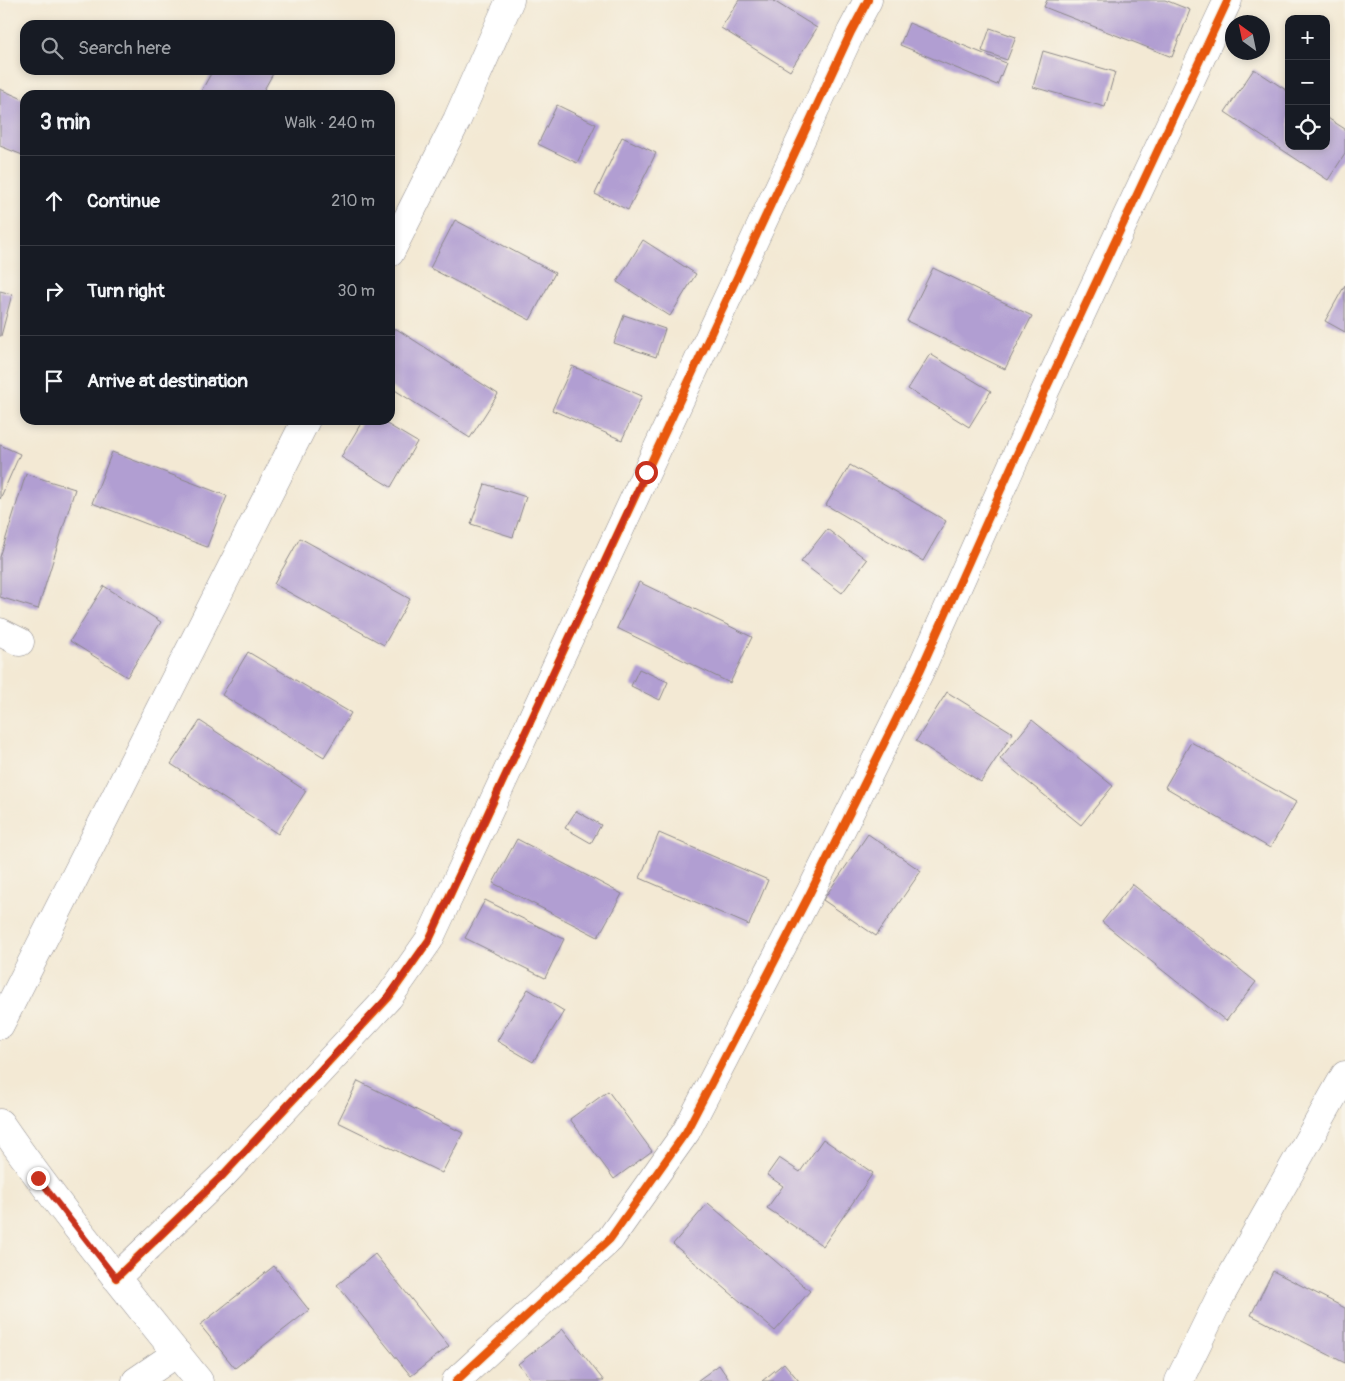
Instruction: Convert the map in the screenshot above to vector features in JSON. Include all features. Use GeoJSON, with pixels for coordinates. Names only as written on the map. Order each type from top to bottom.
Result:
{"type":"FeatureCollection","features":[{"type":"Feature","properties":{"kind":"street"},"geometry":{"type":"LineString","coordinates":[[395,243],[457,120],[510,0]]}},
{"type":"Feature","properties":{"kind":"street"},"geometry":{"type":"LineString","coordinates":[[116,1278],[236,1161],[388,997],[429,940],[868,0]]}},
{"type":"Feature","properties":{"kind":"street"},"geometry":{"type":"LineString","coordinates":[[456,1381],[610,1239],[686,1132],[810,893],[920,671],[1046,389],[1228,0]]}},
{"type":"Feature","properties":{"kind":"street"},"geometry":{"type":"LineString","coordinates":[[0,1026],[303,425]]}},
{"type":"Feature","properties":{"kind":"street"},"geometry":{"type":"LineString","coordinates":[[1179,1381],[1222,1293],[1345,1075]]}},
{"type":"Feature","properties":{"kind":"street"},"geometry":{"type":"LineString","coordinates":[[0,1123],[38,1178],[199,1381]]}},
{"type":"Feature","properties":{"kind":"street"},"geometry":{"type":"LineString","coordinates":[[136,1381],[177,1353]]}},
{"type":"Feature","properties":{"kind":"building"},"geometry":{"type":"Polygon","coordinates":[[[739,0],[772,0],[817,28],[790,71],[721,28],[739,0]]]}},
{"type":"Feature","properties":{"kind":"building"},"geometry":{"type":"Polygon","coordinates":[[[1047,0],[1165,0],[1190,10],[1172,57],[1044,7],[1047,0]]]}},
{"type":"Feature","properties":{"kind":"building"},"geometry":{"type":"Polygon","coordinates":[[[909,23],[1006,63],[997,85],[900,45],[909,23]]]}},
{"type":"Feature","properties":{"kind":"building"},"geometry":{"type":"Polygon","coordinates":[[[990,28],[1016,37],[1007,60],[982,51],[990,28]]]}},
{"type":"Feature","properties":{"kind":"building"},"geometry":{"type":"Polygon","coordinates":[[[1043,51],[1115,72],[1105,107],[1033,87],[1043,51]]]}},
{"type":"Feature","properties":{"kind":"building"},"geometry":{"type":"Polygon","coordinates":[[[1254,69],[1285,89],[1285,150],[1330,150],[1330,120],[1345,129],[1345,154],[1328,180],[1225,112],[1254,69]]]}},
{"type":"Feature","properties":{"kind":"building"},"geometry":{"type":"Polygon","coordinates":[[[210,75],[272,75],[264,90],[202,90],[210,75]]]}},
{"type":"Feature","properties":{"kind":"building"},"geometry":{"type":"Polygon","coordinates":[[[0,89],[20,98],[20,154],[0,146],[0,89]]]}},
{"type":"Feature","properties":{"kind":"building"},"geometry":{"type":"Polygon","coordinates":[[[557,105],[596,124],[577,163],[538,144],[557,105]]]}},
{"type":"Feature","properties":{"kind":"building"},"geometry":{"type":"Polygon","coordinates":[[[622,137],[656,153],[628,210],[595,194],[622,137]]]}},
{"type":"Feature","properties":{"kind":"building"},"geometry":{"type":"Polygon","coordinates":[[[455,220],[555,273],[530,320],[430,268],[455,220]]]}},
{"type":"Feature","properties":{"kind":"building"},"geometry":{"type":"Polygon","coordinates":[[[643,240],[696,274],[670,316],[617,282],[643,240]]]}},
{"type":"Feature","properties":{"kind":"building"},"geometry":{"type":"Polygon","coordinates":[[[933,268],[1032,316],[1005,369],[907,321],[933,268]]]}},
{"type":"Feature","properties":{"kind":"building"},"geometry":{"type":"Polygon","coordinates":[[[1345,285],[1345,332],[1325,321],[1345,285]]]}},
{"type":"Feature","properties":{"kind":"building"},"geometry":{"type":"Polygon","coordinates":[[[0,291],[12,294],[1,336],[0,336],[0,291]]]}},
{"type":"Feature","properties":{"kind":"building"},"geometry":{"type":"Polygon","coordinates":[[[624,315],[665,329],[656,357],[614,343],[624,315]]]}},
{"type":"Feature","properties":{"kind":"building"},"geometry":{"type":"Polygon","coordinates":[[[395,328],[498,394],[470,438],[395,390],[395,328]]]}},
{"type":"Feature","properties":{"kind":"building"},"geometry":{"type":"Polygon","coordinates":[[[930,354],[991,391],[969,427],[908,389],[930,354]]]}},
{"type":"Feature","properties":{"kind":"building"},"geometry":{"type":"Polygon","coordinates":[[[572,366],[642,396],[622,440],[552,410],[572,366]]]}},
{"type":"Feature","properties":{"kind":"building"},"geometry":{"type":"Polygon","coordinates":[[[360,425],[388,425],[417,442],[391,487],[341,457],[360,425]]]}},
{"type":"Feature","properties":{"kind":"building"},"geometry":{"type":"Polygon","coordinates":[[[0,445],[20,454],[0,499],[0,445]]]}},
{"type":"Feature","properties":{"kind":"building"},"geometry":{"type":"Polygon","coordinates":[[[112,452],[227,496],[207,547],[92,503],[112,452]]]}},
{"type":"Feature","properties":{"kind":"building"},"geometry":{"type":"Polygon","coordinates":[[[850,465],[946,521],[923,561],[826,505],[850,465]]]}},
{"type":"Feature","properties":{"kind":"building"},"geometry":{"type":"Polygon","coordinates":[[[26,474],[75,489],[38,609],[0,597],[0,557],[26,474]]]}},
{"type":"Feature","properties":{"kind":"building"},"geometry":{"type":"Polygon","coordinates":[[[485,484],[526,497],[513,537],[471,524],[485,484]]]}},
{"type":"Feature","properties":{"kind":"building"},"geometry":{"type":"Polygon","coordinates":[[[827,529],[867,560],[842,593],[801,562],[827,529]]]}},
{"type":"Feature","properties":{"kind":"building"},"geometry":{"type":"Polygon","coordinates":[[[300,538],[410,599],[384,645],[274,584],[300,538]]]}},
{"type":"Feature","properties":{"kind":"building"},"geometry":{"type":"Polygon","coordinates":[[[639,582],[752,637],[730,683],[617,628],[639,582]]]}},
{"type":"Feature","properties":{"kind":"building"},"geometry":{"type":"Polygon","coordinates":[[[104,586],[161,622],[127,677],[70,641],[104,586]]]}},
{"type":"Feature","properties":{"kind":"building"},"geometry":{"type":"Polygon","coordinates":[[[248,652],[351,713],[324,757],[222,695],[248,652]]]}},
{"type":"Feature","properties":{"kind":"building"},"geometry":{"type":"Polygon","coordinates":[[[639,669],[668,682],[660,700],[631,686],[639,669]]]}},
{"type":"Feature","properties":{"kind":"building"},"geometry":{"type":"Polygon","coordinates":[[[947,692],[1013,733],[981,782],[916,741],[947,692]]]}},
{"type":"Feature","properties":{"kind":"building"},"geometry":{"type":"Polygon","coordinates":[[[1032,720],[1113,786],[1081,825],[1000,759],[1032,720]]]}},
{"type":"Feature","properties":{"kind":"building"},"geometry":{"type":"Polygon","coordinates":[[[200,721],[306,791],[278,834],[171,764],[200,721]]]}},
{"type":"Feature","properties":{"kind":"building"},"geometry":{"type":"Polygon","coordinates":[[[1191,742],[1296,802],[1270,848],[1165,787],[1191,742]]]}},
{"type":"Feature","properties":{"kind":"building"},"geometry":{"type":"Polygon","coordinates":[[[576,811],[601,825],[591,843],[565,828],[576,811]]]}},
{"type":"Feature","properties":{"kind":"building"},"geometry":{"type":"Polygon","coordinates":[[[659,833],[768,880],[749,925],[640,878],[659,833]]]}},
{"type":"Feature","properties":{"kind":"building"},"geometry":{"type":"Polygon","coordinates":[[[868,834],[921,871],[876,936],[823,900],[868,834]]]}},
{"type":"Feature","properties":{"kind":"building"},"geometry":{"type":"Polygon","coordinates":[[[517,839],[622,894],[598,937],[493,883],[517,839]]]}},
{"type":"Feature","properties":{"kind":"building"},"geometry":{"type":"Polygon","coordinates":[[[1132,884],[1256,982],[1226,1021],[1102,922],[1132,884]]]}},
{"type":"Feature","properties":{"kind":"building"},"geometry":{"type":"Polygon","coordinates":[[[485,900],[564,939],[545,978],[465,938],[485,900]]]}},
{"type":"Feature","properties":{"kind":"building"},"geometry":{"type":"Polygon","coordinates":[[[528,989],[564,1011],[533,1062],[497,1041],[528,989]]]}},
{"type":"Feature","properties":{"kind":"building"},"geometry":{"type":"Polygon","coordinates":[[[358,1081],[463,1133],[442,1173],[338,1122],[358,1081]]]}},
{"type":"Feature","properties":{"kind":"building"},"geometry":{"type":"Polygon","coordinates":[[[608,1091],[652,1151],[614,1179],[570,1119],[608,1091]]]}},
{"type":"Feature","properties":{"kind":"building"},"geometry":{"type":"Polygon","coordinates":[[[823,1139],[873,1173],[823,1246],[767,1208],[783,1186],[767,1175],[779,1158],[800,1172],[823,1139]]]}},
{"type":"Feature","properties":{"kind":"building"},"geometry":{"type":"Polygon","coordinates":[[[708,1203],[810,1291],[775,1331],[673,1244],[708,1203]]]}},
{"type":"Feature","properties":{"kind":"building"},"geometry":{"type":"Polygon","coordinates":[[[375,1254],[449,1346],[411,1376],[337,1285],[375,1254]]]}},
{"type":"Feature","properties":{"kind":"building"},"geometry":{"type":"Polygon","coordinates":[[[274,1266],[309,1310],[235,1368],[200,1325],[274,1266]]]}},
{"type":"Feature","properties":{"kind":"building"},"geometry":{"type":"Polygon","coordinates":[[[1273,1271],[1345,1308],[1345,1363],[1251,1315],[1273,1271]]]}},
{"type":"Feature","properties":{"kind":"building"},"geometry":{"type":"Polygon","coordinates":[[[563,1329],[604,1381],[532,1381],[518,1364],[563,1329]]]}},
{"type":"Feature","properties":{"kind":"building"},"geometry":{"type":"Polygon","coordinates":[[[784,1363],[799,1381],[762,1381],[784,1363]]]}},
{"type":"Feature","properties":{"kind":"building"},"geometry":{"type":"Polygon","coordinates":[[[719,1365],[730,1381],[697,1381],[719,1365]]]}},
{"type":"Feature","properties":{"kind":"cycle path"},"geometry":{"type":"LineString","coordinates":[[116,1278],[223,1175],[389,997],[429,940],[851,32],[868,0]]}},
{"type":"Feature","properties":{"kind":"cycle path"},"geometry":{"type":"LineString","coordinates":[[456,1381],[610,1239],[686,1132],[810,893],[920,671],[1046,389],[1228,0]]}},
{"type":"Feature","properties":{"kind":"route"},"geometry":{"type":"LineString","coordinates":[[38,1178],[116,1278],[223,1175],[388,997],[429,940],[646,472]]}}]}
